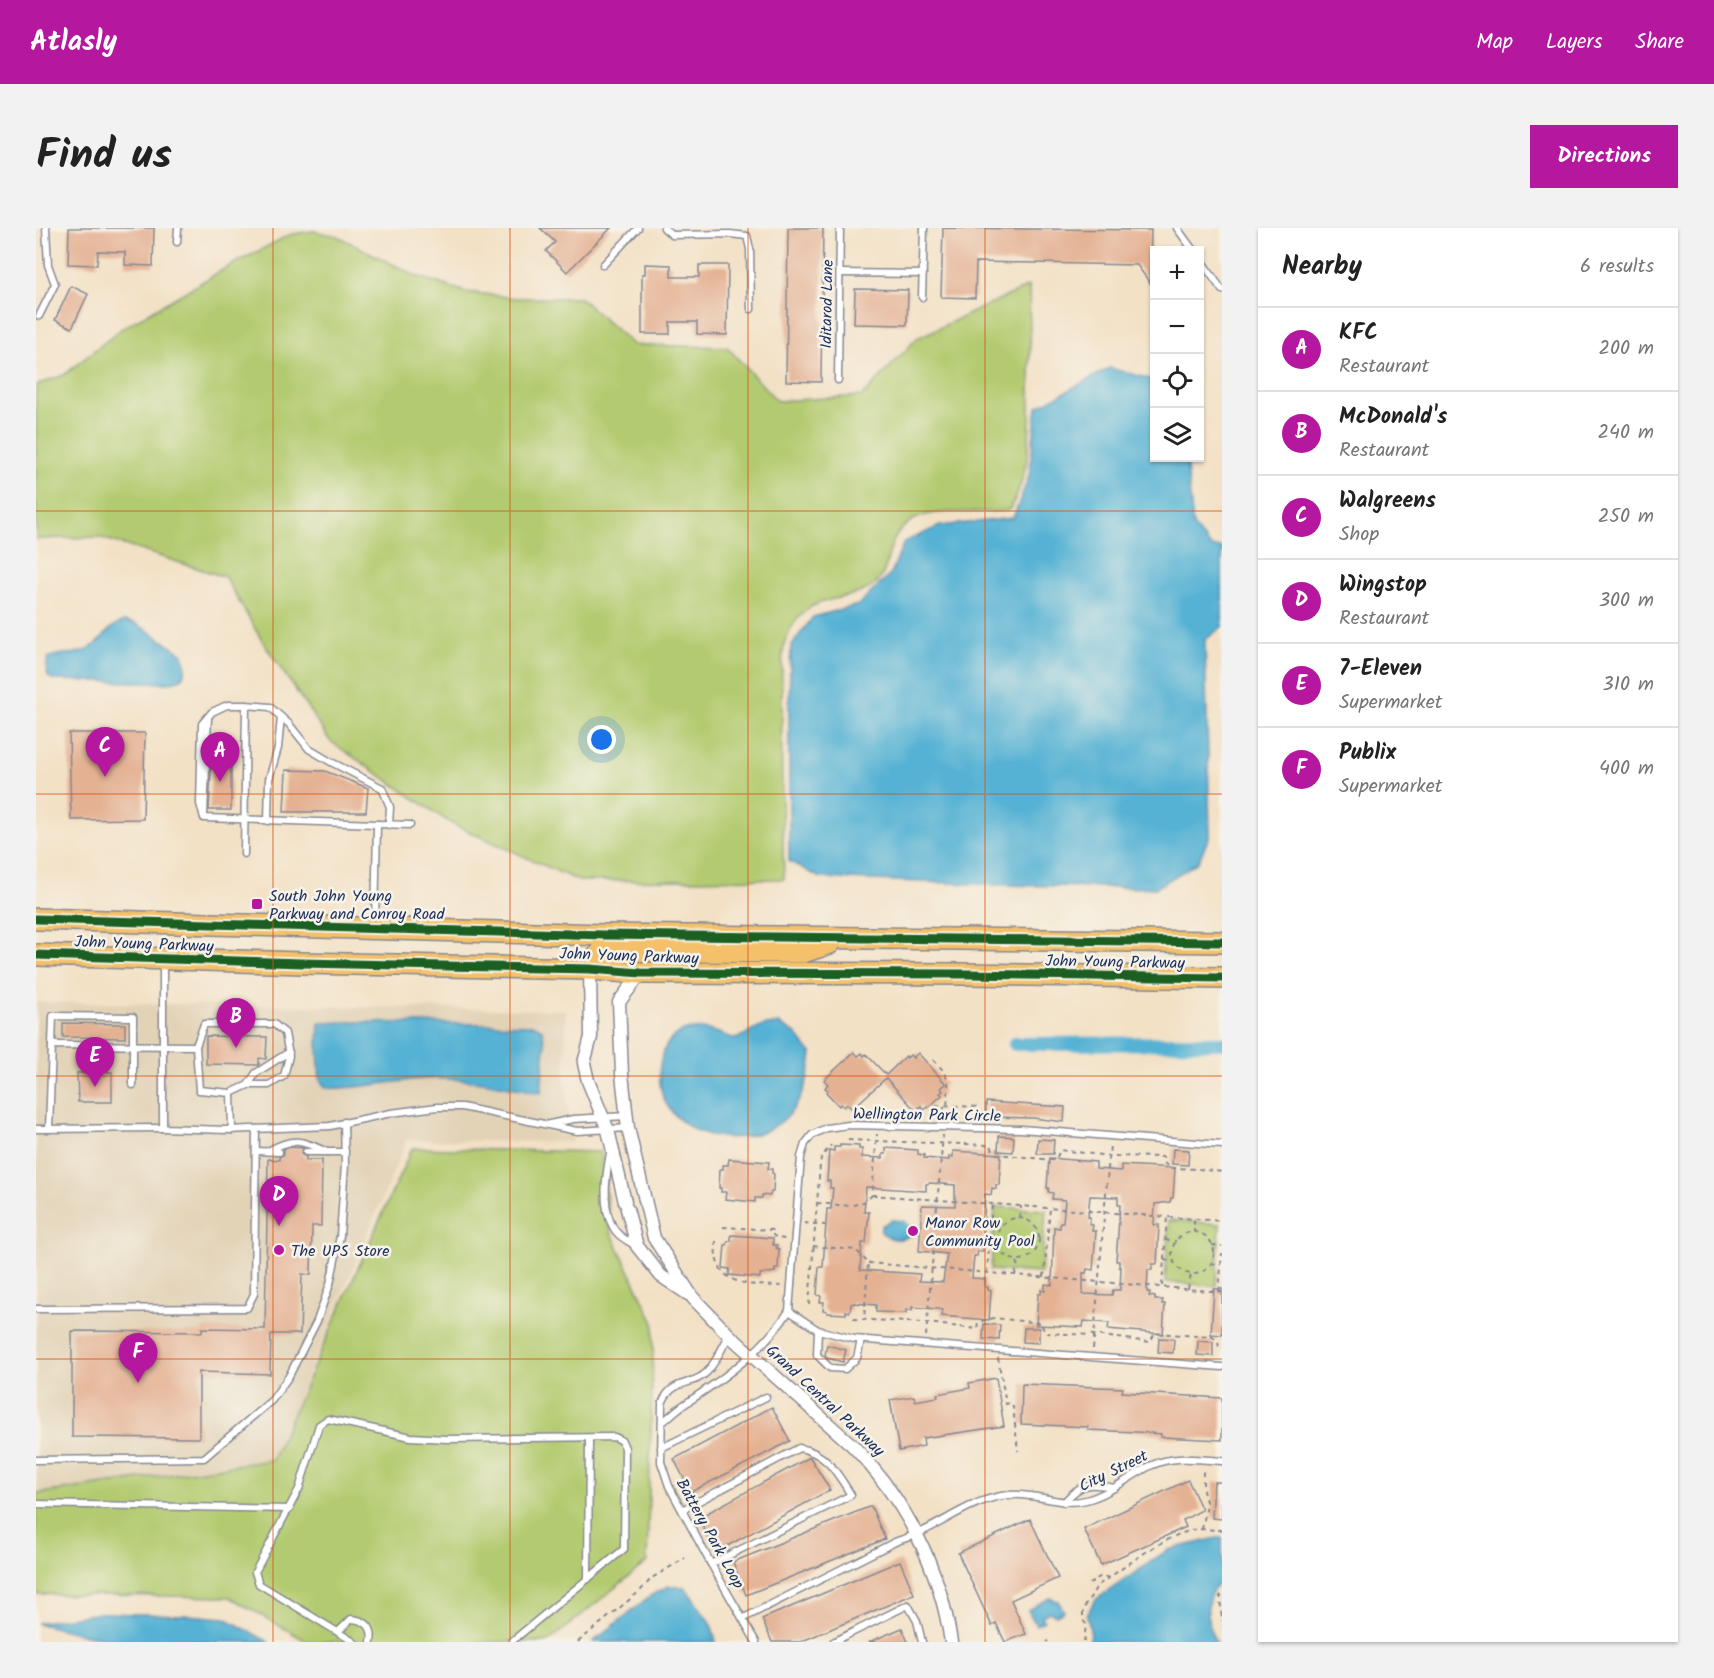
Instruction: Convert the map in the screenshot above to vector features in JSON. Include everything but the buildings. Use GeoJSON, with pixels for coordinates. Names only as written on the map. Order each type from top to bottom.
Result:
{"type":"FeatureCollection","features":[{"type":"Feature","properties":{"kind":"highway","name":"John Young Parkway"},"geometry":{"type":"LineString","coordinates":[[36,919],[604,935],[1222,942]]}},
{"type":"Feature","properties":{"kind":"highway"},"geometry":{"type":"LineString","coordinates":[[526,968],[540,963],[582,958],[604,935]]}},
{"type":"Feature","properties":{"kind":"highway"},"geometry":{"type":"LineString","coordinates":[[590,969],[604,950],[803,952],[846,938]]}},
{"type":"Feature","properties":{"kind":"highway","name":"John Young Parkway"},"geometry":{"type":"LineString","coordinates":[[36,955],[590,969],[641,973],[969,974],[1222,978]]}},
{"type":"Feature","properties":{"kind":"street","name":"Grand Central Parkway"},"geometry":{"type":"LineString","coordinates":[[590,969],[591,1037],[584,1063],[588,1081],[612,1143],[637,1246],[661,1276],[693,1298]]}},
{"type":"Feature","properties":{"kind":"street","name":"Grand Central Parkway"},"geometry":{"type":"LineString","coordinates":[[641,973],[619,1002],[622,1074],[627,1122],[654,1238],[693,1298],[729,1335],[753,1354],[872,1465],[918,1534],[931,1562],[951,1642]]}},
{"type":"Feature","properties":{"kind":"lane"},"geometry":{"type":"LineString","coordinates":[[39,316],[55,284],[48,265],[46,228]]}},
{"type":"Feature","properties":{"kind":"lane"},"geometry":{"type":"LineString","coordinates":[[177,242],[178,228]]}},
{"type":"Feature","properties":{"kind":"lane"},"geometry":{"type":"LineString","coordinates":[[603,265],[638,228]]}},
{"type":"Feature","properties":{"kind":"lane"},"geometry":{"type":"LineString","coordinates":[[664,228],[672,235],[747,236],[750,249],[751,309]]}},
{"type":"Feature","properties":{"kind":"lane","name":"Iditarod Lane"},"geometry":{"type":"LineString","coordinates":[[838,380],[840,228]]}},
{"type":"Feature","properties":{"kind":"lane"},"geometry":{"type":"LineString","coordinates":[[922,297],[924,228]]}},
{"type":"Feature","properties":{"kind":"lane"},"geometry":{"type":"LineString","coordinates":[[1177,228],[1191,246]]}},
{"type":"Feature","properties":{"kind":"lane"},"geometry":{"type":"LineString","coordinates":[[1204,265],[1222,290]]}},
{"type":"Feature","properties":{"kind":"lane"},"geometry":{"type":"LineString","coordinates":[[840,273],[923,274]]}},
{"type":"Feature","properties":{"kind":"lane"},"geometry":{"type":"LineString","coordinates":[[389,825],[390,807],[382,788],[309,749],[270,707],[227,705],[212,711],[202,724],[200,804],[204,818],[268,822],[389,825],[410,825]]}},
{"type":"Feature","properties":{"kind":"lane"},"geometry":{"type":"LineString","coordinates":[[244,854],[246,705]]}},
{"type":"Feature","properties":{"kind":"lane"},"geometry":{"type":"LineString","coordinates":[[268,822],[269,779],[278,748],[281,717]]}},
{"type":"Feature","properties":{"kind":"lane"},"geometry":{"type":"LineString","coordinates":[[375,929],[376,824]]}},
{"type":"Feature","properties":{"kind":"lane"},"geometry":{"type":"LineString","coordinates":[[163,959],[163,1128]]}},
{"type":"Feature","properties":{"kind":"lane"},"geometry":{"type":"LineString","coordinates":[[49,1129],[52,1016],[78,1020],[134,1017],[133,1084]]}},
{"type":"Feature","properties":{"kind":"lane"},"geometry":{"type":"LineString","coordinates":[[204,1024],[274,1024],[285,1033],[289,1052],[284,1076],[269,1085],[248,1085],[231,1093],[199,1090],[196,1046],[204,1024]]}},
{"type":"Feature","properties":{"kind":"lane"},"geometry":{"type":"LineString","coordinates":[[78,1037],[78,1046]]}},
{"type":"Feature","properties":{"kind":"lane"},"geometry":{"type":"LineString","coordinates":[[93,1038],[93,1046]]}},
{"type":"Feature","properties":{"kind":"lane"},"geometry":{"type":"LineString","coordinates":[[111,1038],[111,1046]]}},
{"type":"Feature","properties":{"kind":"lane"},"geometry":{"type":"LineString","coordinates":[[52,1046],[196,1046]]}},
{"type":"Feature","properties":{"kind":"lane"},"geometry":{"type":"LineString","coordinates":[[248,1085],[256,1073],[289,1052]]}},
{"type":"Feature","properties":{"kind":"lane"},"geometry":{"type":"LineString","coordinates":[[231,1093],[232,1130]]}},
{"type":"Feature","properties":{"kind":"lane"},"geometry":{"type":"LineString","coordinates":[[36,1129],[232,1130],[330,1126],[391,1113],[437,1107],[462,1107],[577,1131],[608,1130],[627,1122]]}},
{"type":"Feature","properties":{"kind":"lane"},"geometry":{"type":"LineString","coordinates":[[547,1125],[602,1116],[627,1122]]}},
{"type":"Feature","properties":{"kind":"lane"},"geometry":{"type":"LineString","coordinates":[[36,1460],[204,1458],[272,1400],[289,1376],[317,1321],[330,1284],[340,1236],[345,1152],[344,1122]]}},
{"type":"Feature","properties":{"kind":"lane","name":"Wellington Park Circle"},"geometry":{"type":"LineString","coordinates":[[789,1311],[801,1158],[805,1144],[812,1135],[826,1128],[878,1125],[1022,1129],[1222,1145]]}},
{"type":"Feature","properties":{"kind":"lane"},"geometry":{"type":"LineString","coordinates":[[36,1309],[247,1308],[254,1294],[256,1129]]}},
{"type":"Feature","properties":{"kind":"lane"},"geometry":{"type":"LineString","coordinates":[[268,1151],[285,1142],[308,1143],[327,1152]]}},
{"type":"Feature","properties":{"kind":"lane"},"geometry":{"type":"LineString","coordinates":[[612,1143],[606,1185],[610,1219],[612,1227],[619,1235],[637,1246]]}},
{"type":"Feature","properties":{"kind":"lane"},"geometry":{"type":"LineString","coordinates":[[256,1151],[279,1152]]}},
{"type":"Feature","properties":{"kind":"lane"},"geometry":{"type":"LineString","coordinates":[[306,1152],[345,1152]]}},
{"type":"Feature","properties":{"kind":"lane"},"geometry":{"type":"LineString","coordinates":[[633,1232],[650,1224]]}},
{"type":"Feature","properties":{"kind":"lane"},"geometry":{"type":"LineString","coordinates":[[663,1422],[753,1354],[777,1329],[789,1311],[818,1330],[861,1340],[1222,1367]]}},
{"type":"Feature","properties":{"kind":"lane"},"geometry":{"type":"LineString","coordinates":[[818,1330],[817,1355],[830,1368],[845,1370],[857,1358],[861,1340]]}},
{"type":"Feature","properties":{"kind":"lane","name":"Battery Park Loop"},"geometry":{"type":"LineString","coordinates":[[729,1335],[706,1373],[672,1388],[665,1395],[662,1404],[661,1462],[669,1486],[681,1510],[756,1642]]}},
{"type":"Feature","properties":{"kind":"lane"},"geometry":{"type":"LineString","coordinates":[[661,1448],[766,1397]]}},
{"type":"Feature","properties":{"kind":"lane"},"geometry":{"type":"LineString","coordinates":[[353,1642],[259,1584],[255,1572],[299,1490],[319,1425],[328,1419],[411,1437],[447,1439],[615,1437],[622,1441],[625,1448],[624,1549],[511,1642]]}},
{"type":"Feature","properties":{"kind":"lane"},"geometry":{"type":"LineString","coordinates":[[588,1579],[589,1439]]}},
{"type":"Feature","properties":{"kind":"lane"},"geometry":{"type":"LineString","coordinates":[[681,1510],[799,1448],[820,1455],[835,1470],[851,1495],[711,1564]]}},
{"type":"Feature","properties":{"kind":"lane","name":"City Street"},"geometry":{"type":"LineString","coordinates":[[918,1534],[957,1512],[1009,1495],[1032,1495],[1074,1503],[1090,1499],[1114,1488],[1152,1465],[1178,1458],[1222,1461]]}},
{"type":"Feature","properties":{"kind":"lane"},"geometry":{"type":"LineString","coordinates":[[1064,1502],[1079,1487],[1091,1484],[1114,1488]]}},
{"type":"Feature","properties":{"kind":"lane"},"geometry":{"type":"LineString","coordinates":[[36,1504],[290,1509]]}},
{"type":"Feature","properties":{"kind":"lane"},"geometry":{"type":"LineString","coordinates":[[744,1618],[896,1542],[918,1534]]}},
{"type":"Feature","properties":{"kind":"lane"},"geometry":{"type":"LineString","coordinates":[[833,1642],[908,1605],[917,1621],[922,1642]]}},
{"type":"Feature","properties":{"kind":"lane"},"geometry":{"type":"LineString","coordinates":[[338,1632],[351,1619],[361,1620],[372,1631],[371,1642]]}},
{"type":"Feature","properties":{"kind":"path"},"geometry":{"type":"LineString","coordinates":[[926,1344],[948,1078],[945,1071],[933,1060]]}},
{"type":"Feature","properties":{"kind":"path"},"geometry":{"type":"LineString","coordinates":[[936,1105],[980,1107]]}},
{"type":"Feature","properties":{"kind":"path"},"geometry":{"type":"LineString","coordinates":[[817,1203],[857,1205],[867,1201],[872,1195],[878,1125]]}},
{"type":"Feature","properties":{"kind":"path"},"geometry":{"type":"LineString","coordinates":[[1092,1357],[1110,1136]]}},
{"type":"Feature","properties":{"kind":"path"},"geometry":{"type":"LineString","coordinates":[[848,1140],[991,1145],[997,1154],[1052,1160],[1056,1159],[1060,1150],[1109,1156],[1163,1157],[1165,1164],[1171,1168],[1222,1172]]}},
{"type":"Feature","properties":{"kind":"path"},"geometry":{"type":"LineString","coordinates":[[809,1305],[821,1158],[831,1145]]}},
{"type":"Feature","properties":{"kind":"path"},"geometry":{"type":"LineString","coordinates":[[872,1195],[1222,1221]]}},
{"type":"Feature","properties":{"kind":"path"},"geometry":{"type":"LineString","coordinates":[[898,1201],[899,1197]]}},
{"type":"Feature","properties":{"kind":"path"},"geometry":{"type":"LineString","coordinates":[[987,1273],[993,1204]]}},
{"type":"Feature","properties":{"kind":"path"},"geometry":{"type":"LineString","coordinates":[[1020,1206],[1020,1218]]}},
{"type":"Feature","properties":{"kind":"path"},"geometry":{"type":"LineString","coordinates":[[1044,1277],[1050,1208]]}},
{"type":"Feature","properties":{"kind":"path"},"geometry":{"type":"LineString","coordinates":[[1162,1287],[1167,1217]]}},
{"type":"Feature","properties":{"kind":"path"},"geometry":{"type":"LineString","coordinates":[[1020,1218],[1031,1221],[1039,1232],[1040,1239],[1031,1257],[1018,1261],[1004,1255],[999,1247],[997,1235],[1000,1228],[1011,1219],[1020,1218]]}},
{"type":"Feature","properties":{"kind":"path"},"geometry":{"type":"LineString","coordinates":[[1194,1219],[1194,1232]]}},
{"type":"Feature","properties":{"kind":"path"},"geometry":{"type":"LineString","coordinates":[[795,1222],[825,1225]]}},
{"type":"Feature","properties":{"kind":"path"},"geometry":{"type":"LineString","coordinates":[[723,1227],[772,1230],[773,1235],[777,1238],[785,1239]]}},
{"type":"Feature","properties":{"kind":"path"},"geometry":{"type":"LineString","coordinates":[[991,1227],[1000,1228]]}},
{"type":"Feature","properties":{"kind":"path"},"geometry":{"type":"LineString","coordinates":[[1039,1232],[1048,1232]]}},
{"type":"Feature","properties":{"kind":"path"},"geometry":{"type":"LineString","coordinates":[[1194,1232],[1206,1237],[1212,1245],[1214,1255],[1203,1271],[1191,1274],[1178,1268],[1174,1262],[1172,1255],[1176,1241],[1187,1233],[1194,1232]]}},
{"type":"Feature","properties":{"kind":"path"},"geometry":{"type":"LineString","coordinates":[[1165,1240],[1176,1241]]}},
{"type":"Feature","properties":{"kind":"path"},"geometry":{"type":"LineString","coordinates":[[716,1241],[719,1264],[726,1275],[734,1281],[753,1285],[783,1286],[783,1294]]}},
{"type":"Feature","properties":{"kind":"path"},"geometry":{"type":"LineString","coordinates":[[1212,1245],[1222,1246]]}},
{"type":"Feature","properties":{"kind":"path"},"geometry":{"type":"LineString","coordinates":[[813,1246],[856,1250],[868,1263],[1220,1292],[1222,1253]]}},
{"type":"Feature","properties":{"kind":"path"},"geometry":{"type":"LineString","coordinates":[[989,1246],[999,1247]]}},
{"type":"Feature","properties":{"kind":"path"},"geometry":{"type":"LineString","coordinates":[[1036,1250],[1047,1252]]}},
{"type":"Feature","properties":{"kind":"path"},"geometry":{"type":"LineString","coordinates":[[894,1258],[894,1265]]}},
{"type":"Feature","properties":{"kind":"path"},"geometry":{"type":"LineString","coordinates":[[1164,1260],[1174,1262]]}},
{"type":"Feature","properties":{"kind":"path"},"geometry":{"type":"LineString","coordinates":[[1015,1275],[1018,1261]]}},
{"type":"Feature","properties":{"kind":"path"},"geometry":{"type":"LineString","coordinates":[[864,1321],[868,1263]]}},
{"type":"Feature","properties":{"kind":"path"},"geometry":{"type":"LineString","coordinates":[[1210,1263],[1221,1264]]}},
{"type":"Feature","properties":{"kind":"path"},"geometry":{"type":"LineString","coordinates":[[1188,1289],[1191,1274]]}},
{"type":"Feature","properties":{"kind":"path"},"geometry":{"type":"LineString","coordinates":[[853,1319],[927,1323],[977,1329],[978,1322],[981,1320],[1003,1319],[1041,1323],[1045,1333],[1094,1335],[1150,1342],[1155,1333],[1213,1337],[1222,1348]]}},
{"type":"Feature","properties":{"kind":"path"},"geometry":{"type":"LineString","coordinates":[[996,1350],[1006,1404],[1010,1403],[1013,1407],[1018,1450]]}},
{"type":"Feature","properties":{"kind":"path"},"geometry":{"type":"LineString","coordinates":[[1202,1529],[1207,1505],[1202,1477],[1203,1459]]}},
{"type":"Feature","properties":{"kind":"path"},"geometry":{"type":"LineString","coordinates":[[1084,1642],[1086,1624],[1083,1620],[1083,1610],[1097,1586],[1150,1549],[1179,1534],[1202,1529],[1222,1530]]}},
{"type":"Feature","properties":{"kind":"path"},"geometry":{"type":"LineString","coordinates":[[578,1642],[640,1591],[652,1578],[686,1558]]}},
{"type":"Feature","properties":{"kind":"path"},"geometry":{"type":"LineString","coordinates":[[1089,1584],[1101,1576],[1110,1578]]}},
{"type":"Feature","properties":{"kind":"path"},"geometry":{"type":"LineString","coordinates":[[1222,1595],[1220,1604],[1222,1621]]}},
{"type":"Feature","properties":{"kind":"shaded area"},"geometry":{"type":"Polygon","coordinates":[[[36,1002],[566,1010],[565,1079],[572,1142],[407,1140],[272,1460],[36,1494],[36,1002]]]}},
{"type":"Feature","properties":{"kind":"green space"},"geometry":{"type":"Polygon","coordinates":[[[313,231],[337,236],[416,276],[466,292],[516,298],[580,298],[633,345],[727,347],[777,401],[863,396],[917,338],[1029,286],[1028,447],[1022,479],[1009,510],[945,512],[914,519],[902,528],[893,542],[878,582],[856,594],[812,606],[798,618],[787,637],[783,649],[782,673],[784,879],[579,881],[452,824],[330,741],[261,639],[225,577],[99,537],[36,539],[36,385],[64,375],[121,329],[226,268],[289,235],[313,231]]]}},
{"type":"Feature","properties":{"kind":"green space"},"geometry":{"type":"Polygon","coordinates":[[[412,1148],[601,1152],[611,1232],[654,1323],[647,1562],[548,1642],[308,1642],[230,1597],[36,1594],[36,1494],[272,1460],[412,1148]]]}},
{"type":"Feature","properties":{"kind":"green space"},"geometry":{"type":"Polygon","coordinates":[[[995,1207],[1046,1210],[1041,1273],[991,1270],[995,1207]]]}},
{"type":"Feature","properties":{"kind":"green space"},"geometry":{"type":"Polygon","coordinates":[[[1169,1220],[1220,1224],[1216,1286],[1165,1282],[1169,1220]]]}},
{"type":"Feature","properties":{"kind":"water"},"geometry":{"type":"Polygon","coordinates":[[[1110,368],[1150,379],[1150,462],[1186,462],[1193,526],[1211,547],[1222,548],[1222,627],[1205,640],[1210,835],[1198,862],[1156,888],[820,878],[789,861],[791,646],[813,617],[858,605],[891,574],[904,542],[940,526],[1013,518],[1029,476],[1037,407],[1110,368]]]}},
{"type":"Feature","properties":{"kind":"water"},"geometry":{"type":"Polygon","coordinates":[[[124,621],[137,624],[183,654],[186,668],[182,679],[168,683],[54,680],[48,676],[46,667],[48,658],[85,651],[95,645],[113,627],[124,621]]]}},
{"type":"Feature","properties":{"kind":"water"},"geometry":{"type":"Polygon","coordinates":[[[319,1023],[535,1025],[542,1029],[545,1044],[541,1093],[456,1079],[414,1080],[351,1088],[326,1088],[320,1080],[319,1023]]]}},
{"type":"Feature","properties":{"kind":"water"},"geometry":{"type":"Polygon","coordinates":[[[779,1024],[796,1034],[812,1054],[808,1078],[799,1100],[793,1110],[776,1126],[752,1135],[713,1136],[689,1126],[669,1108],[661,1088],[660,1063],[663,1052],[677,1034],[700,1029],[736,1039],[765,1025],[779,1024]]]}},
{"type":"Feature","properties":{"kind":"water"},"geometry":{"type":"Polygon","coordinates":[[[892,1220],[903,1221],[912,1229],[912,1235],[896,1239],[881,1232],[881,1226],[892,1220]]]}},
{"type":"Feature","properties":{"kind":"water"},"geometry":{"type":"Polygon","coordinates":[[[1222,1538],[1222,1581],[1212,1593],[1208,1610],[1212,1635],[1216,1642],[1089,1642],[1091,1635],[1087,1615],[1094,1601],[1168,1550],[1222,1538]]]}},
{"type":"Feature","properties":{"kind":"water"},"geometry":{"type":"Polygon","coordinates":[[[669,1586],[685,1587],[711,1624],[716,1642],[593,1642],[650,1596],[669,1586]]]}},
{"type":"Feature","properties":{"kind":"water"},"geometry":{"type":"Polygon","coordinates":[[[1050,1598],[1058,1601],[1064,1611],[1056,1615],[1049,1612],[1042,1616],[1044,1621],[1036,1625],[1028,1610],[1050,1598]]]}},
{"type":"Feature","properties":{"kind":"water"},"geometry":{"type":"Polygon","coordinates":[[[100,1613],[225,1618],[269,1642],[131,1642],[90,1636],[36,1623],[100,1613]]]}},
{"type":"Feature","properties":{"kind":"waterway"},"geometry":{"type":"LineString","coordinates":[[1015,1044],[1222,1043]]}},
{"type":"Feature","properties":{"kind":"cycle path"},"geometry":{"type":"LineString","coordinates":[[36,919],[604,935],[1222,942]]}},
{"type":"Feature","properties":{"kind":"cycle path"},"geometry":{"type":"LineString","coordinates":[[36,955],[590,969],[641,973],[969,974],[1222,978]]}},
{"type":"Feature","properties":{"kind":"place","name":"Walgreens"},"geometry":{"type":"Point","coordinates":[105,777]}},
{"type":"Feature","properties":{"kind":"place","name":"KFC"},"geometry":{"type":"Point","coordinates":[220,782]}},
{"type":"Feature","properties":{"kind":"place","name":"South John Young Parkway and Conroy Road"},"geometry":{"type":"Point","coordinates":[257,904]}},
{"type":"Feature","properties":{"kind":"place","name":"McDonald's"},"geometry":{"type":"Point","coordinates":[236,1048]}},
{"type":"Feature","properties":{"kind":"place","name":"7-Eleven"},"geometry":{"type":"Point","coordinates":[95,1087]}},
{"type":"Feature","properties":{"kind":"place","name":"Wingstop"},"geometry":{"type":"Point","coordinates":[279,1226]}},
{"type":"Feature","properties":{"kind":"place","name":"Manor Row Community Pool"},"geometry":{"type":"Point","coordinates":[913,1231]}},
{"type":"Feature","properties":{"kind":"place","name":"The UPS Store"},"geometry":{"type":"Point","coordinates":[279,1250]}},
{"type":"Feature","properties":{"kind":"place","name":"Publix"},"geometry":{"type":"Point","coordinates":[138,1383]}}]}
